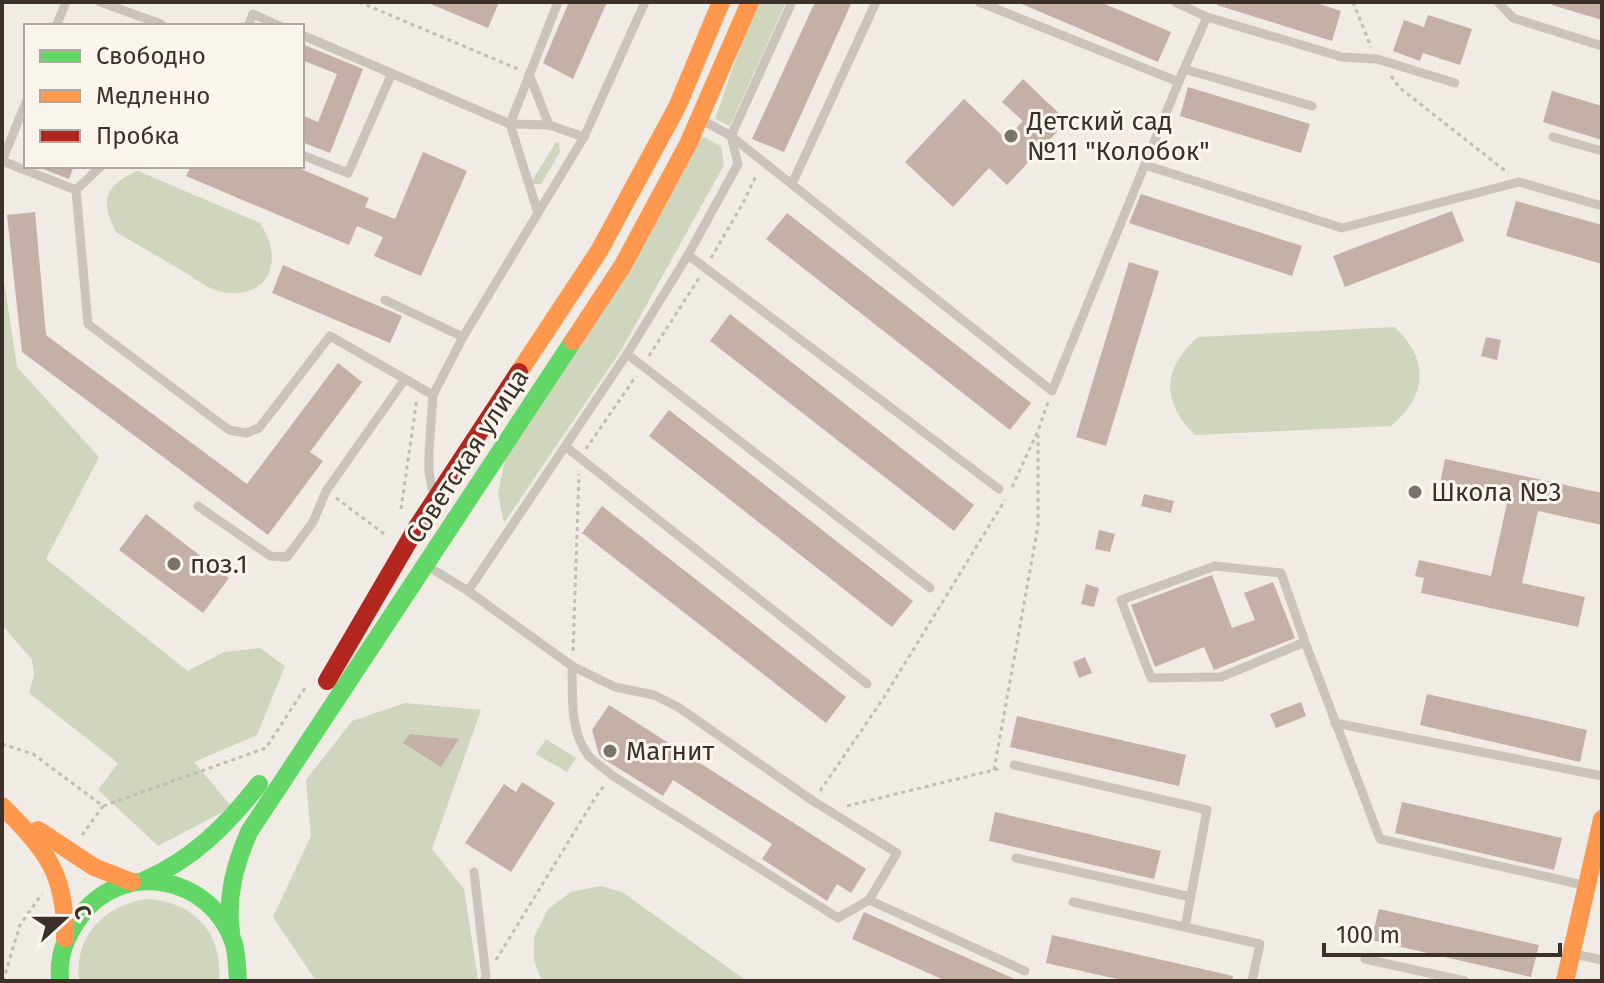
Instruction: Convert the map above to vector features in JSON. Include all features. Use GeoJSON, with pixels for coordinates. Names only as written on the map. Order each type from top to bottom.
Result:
{"type":"FeatureCollection","features":[{"type":"Feature","properties":{"kind":"main road","name":"Советская улица"},"geometry":{"type":"LineString","coordinates":[[44,981],[83,909],[110,889],[171,869],[184,861],[237,813],[278,758],[316,701],[411,536],[576,288],[622,212],[677,107],[721,2]]}},
{"type":"Feature","properties":{"kind":"main road","name":"Советская улица"},"geometry":{"type":"LineString","coordinates":[[316,701],[426,565],[623,265],[699,119],[750,2]]}},
{"type":"Feature","properties":{"kind":"main road","name":"Советская улица"},"geometry":{"type":"LineString","coordinates":[[238,981],[239,965],[228,901],[230,883],[278,758]]}},
{"type":"Feature","properties":{"kind":"main road"},"geometry":{"type":"LineString","coordinates":[[2,806],[94,868],[112,876],[162,881],[195,892],[222,917],[244,965],[256,981]]}},
{"type":"Feature","properties":{"kind":"main road"},"geometry":{"type":"LineString","coordinates":[[2,806],[36,839],[56,872],[65,911],[60,981]]}},
{"type":"Feature","properties":{"kind":"main road"},"geometry":{"type":"LineString","coordinates":[[1565,981],[1601,831]]}},
{"type":"Feature","properties":{"kind":"lane"},"geometry":{"type":"LineString","coordinates":[[57,24],[66,2]]}},
{"type":"Feature","properties":{"kind":"lane"},"geometry":{"type":"LineString","coordinates":[[100,2],[161,24]]}},
{"type":"Feature","properties":{"kind":"lane"},"geometry":{"type":"LineString","coordinates":[[538,213],[510,124],[557,2]]}},
{"type":"Feature","properties":{"kind":"lane"},"geometry":{"type":"LineString","coordinates":[[435,500],[429,472],[433,395],[463,337],[584,137],[645,2]]}},
{"type":"Feature","properties":{"kind":"lane"},"geometry":{"type":"LineString","coordinates":[[468,591],[627,354],[688,255],[738,164],[731,136],[792,2]]}},
{"type":"Feature","properties":{"kind":"lane"},"geometry":{"type":"LineString","coordinates":[[792,184],[876,2]]}},
{"type":"Feature","properties":{"kind":"lane"},"geometry":{"type":"LineString","coordinates":[[979,2],[1179,82]]}},
{"type":"Feature","properties":{"kind":"lane"},"geometry":{"type":"LineString","coordinates":[[1175,2],[1207,17],[1342,57],[1377,59],[1455,83]]}},
{"type":"Feature","properties":{"kind":"lane"},"geometry":{"type":"LineString","coordinates":[[1498,2],[1513,18],[1602,46]]}},
{"type":"Feature","properties":{"kind":"lane"},"geometry":{"type":"LineString","coordinates":[[249,24],[253,14],[276,24]]}},
{"type":"Feature","properties":{"kind":"lane"},"geometry":{"type":"LineString","coordinates":[[699,119],[731,136],[1052,391],[1207,17]]}},
{"type":"Feature","properties":{"kind":"lane"},"geometry":{"type":"LineString","coordinates":[[304,36],[510,124],[549,125],[584,137]]}},
{"type":"Feature","properties":{"kind":"lane"},"geometry":{"type":"LineString","coordinates":[[1184,69],[1312,106]]}},
{"type":"Feature","properties":{"kind":"lane"},"geometry":{"type":"LineString","coordinates":[[304,156],[348,173],[392,73]]}},
{"type":"Feature","properties":{"kind":"lane"},"geometry":{"type":"LineString","coordinates":[[529,74],[549,125]]}},
{"type":"Feature","properties":{"kind":"lane"},"geometry":{"type":"LineString","coordinates":[[24,107],[2,161],[76,190]]}},
{"type":"Feature","properties":{"kind":"lane"},"geometry":{"type":"LineString","coordinates":[[1553,137],[1602,151]]}},
{"type":"Feature","properties":{"kind":"lane"},"geometry":{"type":"LineString","coordinates":[[1145,165],[1342,228],[1519,182],[1602,206]]}},
{"type":"Feature","properties":{"kind":"lane"},"geometry":{"type":"LineString","coordinates":[[76,190],[99,168]]}},
{"type":"Feature","properties":{"kind":"lane"},"geometry":{"type":"LineString","coordinates":[[76,190],[88,324],[229,430],[246,433],[259,428],[330,336],[433,395]]}},
{"type":"Feature","properties":{"kind":"lane"},"geometry":{"type":"LineString","coordinates":[[688,255],[999,489]]}},
{"type":"Feature","properties":{"kind":"lane"},"geometry":{"type":"LineString","coordinates":[[385,300],[463,337]]}},
{"type":"Feature","properties":{"kind":"lane"},"geometry":{"type":"LineString","coordinates":[[627,354],[930,588]]}},
{"type":"Feature","properties":{"kind":"lane"},"geometry":{"type":"LineString","coordinates":[[198,506],[270,556],[287,557],[313,522],[326,491],[405,379]]}},
{"type":"Feature","properties":{"kind":"lane"},"geometry":{"type":"LineString","coordinates":[[566,447],[867,684]]}},
{"type":"Feature","properties":{"kind":"lane"},"geometry":{"type":"LineString","coordinates":[[429,452],[434,467],[441,471],[456,467]]}},
{"type":"Feature","properties":{"kind":"lane"},"geometry":{"type":"LineString","coordinates":[[426,565],[468,591],[572,666],[615,687],[654,695],[678,707],[813,801],[897,853],[869,900],[838,918],[613,776],[588,754],[580,738],[573,716],[572,666]]}},
{"type":"Feature","properties":{"kind":"lane"},"geometry":{"type":"LineString","coordinates":[[1305,642],[1221,677],[1151,678],[1121,600],[1215,566],[1281,573],[1380,839],[1587,886]]}},
{"type":"Feature","properties":{"kind":"lane"},"geometry":{"type":"LineString","coordinates":[[1335,723],[1602,776]]}},
{"type":"Feature","properties":{"kind":"lane"},"geometry":{"type":"LineString","coordinates":[[1014,765],[1207,810],[1185,927]]}},
{"type":"Feature","properties":{"kind":"lane"},"geometry":{"type":"LineString","coordinates":[[1016,858],[1191,897]]}},
{"type":"Feature","properties":{"kind":"lane"},"geometry":{"type":"LineString","coordinates":[[474,872],[485,979]]}},
{"type":"Feature","properties":{"kind":"lane"},"geometry":{"type":"LineString","coordinates":[[869,900],[1025,971]]}},
{"type":"Feature","properties":{"kind":"lane"},"geometry":{"type":"LineString","coordinates":[[1073,902],[1260,944],[1252,981]]}},
{"type":"Feature","properties":{"kind":"lane"},"geometry":{"type":"LineString","coordinates":[[1571,953],[1602,960]]}},
{"type":"Feature","properties":{"kind":"lane"},"geometry":{"type":"LineString","coordinates":[[1365,959],[1465,981]]}},
{"type":"Feature","properties":{"kind":"path"},"geometry":{"type":"LineString","coordinates":[[359,2],[529,74]]}},
{"type":"Feature","properties":{"kind":"path"},"geometry":{"type":"LineString","coordinates":[[1353,2],[1377,59],[1400,88],[1519,182]]}},
{"type":"Feature","properties":{"kind":"path"},"geometry":{"type":"LineString","coordinates":[[572,666],[580,458],[705,269],[763,161]]}},
{"type":"Feature","properties":{"kind":"path"},"geometry":{"type":"LineString","coordinates":[[405,379],[417,398],[400,508],[405,519]]}},
{"type":"Feature","properties":{"kind":"path"},"geometry":{"type":"LineString","coordinates":[[813,801],[883,699],[1008,495],[1038,431],[1052,391]]}},
{"type":"Feature","properties":{"kind":"path"},"geometry":{"type":"LineString","coordinates":[[828,810],[994,770],[1038,526],[1038,431]]}},
{"type":"Feature","properties":{"kind":"path"},"geometry":{"type":"LineString","coordinates":[[326,491],[394,542]]}},
{"type":"Feature","properties":{"kind":"path"},"geometry":{"type":"LineString","coordinates":[[76,843],[103,806],[278,758],[316,701],[310,680]]}},
{"type":"Feature","properties":{"kind":"path"},"geometry":{"type":"LineString","coordinates":[[2,744],[33,754],[103,806]]}},
{"type":"Feature","properties":{"kind":"path"},"geometry":{"type":"LineString","coordinates":[[485,979],[597,795],[613,776]]}},
{"type":"Feature","properties":{"kind":"path"},"geometry":{"type":"LineString","coordinates":[[3,981],[20,925],[47,885]]}},
{"type":"Feature","properties":{"kind":"green space"},"geometry":{"type":"Polygon","coordinates":[[[756,2],[786,2],[730,126],[715,119],[756,2]]]}},
{"type":"Feature","properties":{"kind":"green space"},"geometry":{"type":"Polygon","coordinates":[[[699,135],[721,146],[724,165],[622,349],[504,523],[498,494],[505,460],[699,135]]]}},
{"type":"Feature","properties":{"kind":"green space"},"geometry":{"type":"Polygon","coordinates":[[[556,142],[559,143],[560,152],[541,184],[530,184],[556,142]]]}},
{"type":"Feature","properties":{"kind":"green space"},"geometry":{"type":"Polygon","coordinates":[[[138,171],[260,223],[272,257],[270,270],[262,283],[241,293],[214,290],[116,232],[108,211],[109,194],[119,182],[138,171]]]}},
{"type":"Feature","properties":{"kind":"green space"},"geometry":{"type":"Polygon","coordinates":[[[2,268],[17,367],[99,457],[46,559],[188,671],[224,652],[260,648],[285,666],[257,735],[194,762],[232,807],[158,846],[98,790],[118,763],[29,693],[34,675],[32,660],[2,625],[2,268]]]}},
{"type":"Feature","properties":{"kind":"green space"},"geometry":{"type":"Polygon","coordinates":[[[1395,327],[1414,352],[1420,377],[1412,402],[1391,426],[1195,435],[1176,410],[1170,385],[1172,373],[1186,349],[1198,337],[1395,327]]]}},
{"type":"Feature","properties":{"kind":"green space"},"geometry":{"type":"Polygon","coordinates":[[[405,703],[481,710],[432,849],[464,889],[478,979],[316,981],[273,917],[311,836],[306,780],[352,721],[405,703]]]}},
{"type":"Feature","properties":{"kind":"green space"},"geometry":{"type":"Polygon","coordinates":[[[546,739],[576,758],[567,772],[536,754],[546,739]]]}},
{"type":"Feature","properties":{"kind":"green space"},"geometry":{"type":"Polygon","coordinates":[[[601,886],[622,892],[747,981],[542,981],[534,961],[534,937],[548,909],[571,892],[601,886]]]}},
{"type":"Feature","properties":{"kind":"green space"},"geometry":{"type":"Polygon","coordinates":[[[146,899],[178,906],[202,923],[216,948],[219,981],[79,981],[81,950],[94,926],[117,908],[146,899]]]}},
{"type":"Feature","properties":{"kind":"building"},"geometry":{"type":"Polygon","coordinates":[[[426,2],[499,2],[488,28],[426,2]]]}},
{"type":"Feature","properties":{"kind":"building"},"geometry":{"type":"Polygon","coordinates":[[[569,2],[607,2],[573,79],[543,63],[569,2]]]}},
{"type":"Feature","properties":{"kind":"building"},"geometry":{"type":"Polygon","coordinates":[[[815,2],[852,2],[784,152],[752,139],[815,2]]]}},
{"type":"Feature","properties":{"kind":"building"},"geometry":{"type":"Polygon","coordinates":[[[1017,2],[1100,2],[1171,32],[1158,62],[1017,2]]]}},
{"type":"Feature","properties":{"kind":"building"},"geometry":{"type":"Polygon","coordinates":[[[1217,2],[1313,2],[1341,11],[1332,41],[1217,5],[1217,2]]]}},
{"type":"Feature","properties":{"kind":"building"},"geometry":{"type":"Polygon","coordinates":[[[1552,2],[1602,2],[1602,20],[1552,5],[1552,2]]]}},
{"type":"Feature","properties":{"kind":"building"},"geometry":{"type":"Polygon","coordinates":[[[1428,15],[1472,29],[1460,65],[1423,53],[1420,61],[1393,51],[1404,20],[1424,27],[1428,15]]]}},
{"type":"Feature","properties":{"kind":"building"},"geometry":{"type":"Polygon","coordinates":[[[304,45],[363,69],[330,153],[304,143],[304,116],[318,122],[337,74],[304,61],[304,45]]]}},
{"type":"Feature","properties":{"kind":"building"},"geometry":{"type":"Polygon","coordinates":[[[1023,79],[1067,121],[1007,185],[989,168],[953,207],[905,162],[964,99],[1006,139],[1023,121],[1002,102],[1023,79]]]}},
{"type":"Feature","properties":{"kind":"building"},"geometry":{"type":"Polygon","coordinates":[[[1188,87],[1310,124],[1301,153],[1180,116],[1188,87]]]}},
{"type":"Feature","properties":{"kind":"building"},"geometry":{"type":"Polygon","coordinates":[[[1552,91],[1602,106],[1602,140],[1543,122],[1552,91]]]}},
{"type":"Feature","properties":{"kind":"building"},"geometry":{"type":"Polygon","coordinates":[[[423,152],[467,171],[421,276],[374,256],[383,237],[357,226],[349,245],[186,176],[190,168],[299,168],[369,198],[365,207],[395,219],[423,152]]]}},
{"type":"Feature","properties":{"kind":"building"},"geometry":{"type":"Polygon","coordinates":[[[40,168],[73,168],[69,179],[40,168]]]}},
{"type":"Feature","properties":{"kind":"building"},"geometry":{"type":"Polygon","coordinates":[[[1141,194],[1302,246],[1292,276],[1129,223],[1141,194]]]}},
{"type":"Feature","properties":{"kind":"building"},"geometry":{"type":"Polygon","coordinates":[[[1516,201],[1602,225],[1602,264],[1506,236],[1516,201]]]}},
{"type":"Feature","properties":{"kind":"building"},"geometry":{"type":"Polygon","coordinates":[[[1452,211],[1464,241],[1345,287],[1333,256],[1452,211]]]}},
{"type":"Feature","properties":{"kind":"building"},"geometry":{"type":"Polygon","coordinates":[[[35,212],[46,335],[247,484],[338,363],[362,382],[310,452],[323,461],[268,535],[22,352],[7,215],[35,212]]]}},
{"type":"Feature","properties":{"kind":"building"},"geometry":{"type":"Polygon","coordinates":[[[787,213],[1031,403],[1010,430],[766,239],[787,213]]]}},
{"type":"Feature","properties":{"kind":"building"},"geometry":{"type":"Polygon","coordinates":[[[1129,262],[1159,271],[1106,446],[1076,437],[1129,262]]]}},
{"type":"Feature","properties":{"kind":"building"},"geometry":{"type":"Polygon","coordinates":[[[283,265],[402,316],[390,343],[272,293],[283,265]]]}},
{"type":"Feature","properties":{"kind":"building"},"geometry":{"type":"Polygon","coordinates":[[[730,314],[974,505],[954,531],[710,341],[730,314]]]}},
{"type":"Feature","properties":{"kind":"building"},"geometry":{"type":"Polygon","coordinates":[[[1486,337],[1501,340],[1497,360],[1481,356],[1486,337]]]}},
{"type":"Feature","properties":{"kind":"building"},"geometry":{"type":"Polygon","coordinates":[[[669,410],[913,601],[892,627],[649,436],[669,410]]]}},
{"type":"Feature","properties":{"kind":"building"},"geometry":{"type":"Polygon","coordinates":[[[1445,459],[1602,493],[1602,525],[1538,511],[1522,583],[1585,597],[1578,627],[1421,593],[1424,578],[1415,576],[1419,560],[1491,576],[1507,503],[1439,488],[1445,459]]]}},
{"type":"Feature","properties":{"kind":"building"},"geometry":{"type":"Polygon","coordinates":[[[1144,494],[1174,501],[1171,513],[1141,506],[1144,494]]]}},
{"type":"Feature","properties":{"kind":"building"},"geometry":{"type":"Polygon","coordinates":[[[602,506],[846,697],[826,723],[582,533],[602,506]]]}},
{"type":"Feature","properties":{"kind":"building","name":"поз.1"},"geometry":{"type":"Polygon","coordinates":[[[146,514],[229,578],[203,613],[119,550],[146,514]]]}},
{"type":"Feature","properties":{"kind":"building"},"geometry":{"type":"Polygon","coordinates":[[[1099,530],[1115,534],[1110,552],[1095,549],[1099,530]]]}},
{"type":"Feature","properties":{"kind":"building"},"geometry":{"type":"Polygon","coordinates":[[[1212,575],[1232,628],[1255,620],[1244,593],[1273,582],[1295,638],[1214,670],[1204,647],[1155,667],[1131,605],[1212,575]]]}},
{"type":"Feature","properties":{"kind":"building"},"geometry":{"type":"Polygon","coordinates":[[[1086,584],[1099,588],[1094,607],[1081,604],[1086,584]]]}},
{"type":"Feature","properties":{"kind":"building"},"geometry":{"type":"Polygon","coordinates":[[[1085,657],[1092,673],[1079,678],[1073,662],[1085,657]]]}},
{"type":"Feature","properties":{"kind":"building"},"geometry":{"type":"Polygon","coordinates":[[[1427,694],[1587,730],[1580,762],[1420,725],[1427,694]]]}},
{"type":"Feature","properties":{"kind":"building"},"geometry":{"type":"Polygon","coordinates":[[[1301,702],[1306,716],[1276,728],[1270,714],[1301,702]]]}},
{"type":"Feature","properties":{"kind":"building"},"geometry":{"type":"Polygon","coordinates":[[[609,705],[866,869],[851,893],[837,884],[827,901],[762,859],[772,844],[673,780],[663,796],[602,758],[592,730],[609,705]]]}},
{"type":"Feature","properties":{"kind":"building"},"geometry":{"type":"Polygon","coordinates":[[[1017,716],[1186,755],[1179,786],[1010,747],[1017,716]]]}},
{"type":"Feature","properties":{"kind":"building"},"geometry":{"type":"Polygon","coordinates":[[[410,734],[459,739],[441,767],[403,743],[410,734]]]}},
{"type":"Feature","properties":{"kind":"building"},"geometry":{"type":"Polygon","coordinates":[[[522,782],[555,803],[511,872],[465,843],[504,784],[516,792],[522,782]]]}},
{"type":"Feature","properties":{"kind":"building"},"geometry":{"type":"Polygon","coordinates":[[[1402,802],[1562,838],[1554,870],[1395,833],[1402,802]]]}},
{"type":"Feature","properties":{"kind":"building"},"geometry":{"type":"Polygon","coordinates":[[[995,812],[1161,851],[1154,879],[989,841],[995,812]]]}},
{"type":"Feature","properties":{"kind":"building"},"geometry":{"type":"Polygon","coordinates":[[[1379,909],[1539,945],[1531,977],[1371,940],[1379,909]]]}},
{"type":"Feature","properties":{"kind":"building"},"geometry":{"type":"Polygon","coordinates":[[[864,912],[1019,981],[946,981],[852,939],[864,912]]]}},
{"type":"Feature","properties":{"kind":"building"},"geometry":{"type":"Polygon","coordinates":[[[1052,935],[1233,976],[1232,981],[1126,981],[1046,963],[1052,935]]]}},
{"type":"Feature","properties":{"kind":"traffic: fast"},"geometry":{"type":"LineString","coordinates":[[231,932],[233,881],[249,832],[573,341]]}},
{"type":"Feature","properties":{"kind":"traffic: fast"},"geometry":{"type":"LineString","coordinates":[[145,880],[179,862],[208,840],[259,784]]}},
{"type":"Feature","properties":{"kind":"traffic: fast"},"geometry":{"type":"LineString","coordinates":[[60,981],[64,948],[79,918],[97,899],[118,887],[141,882],[164,883],[186,890],[206,902],[223,921],[234,944],[238,981]]}},
{"type":"Feature","properties":{"kind":"traffic: slow"},"geometry":{"type":"LineString","coordinates":[[519,372],[599,251],[677,107],[721,2]]}},
{"type":"Feature","properties":{"kind":"traffic: slow"},"geometry":{"type":"LineString","coordinates":[[573,341],[623,265],[688,144],[750,2]]}},
{"type":"Feature","properties":{"kind":"traffic: slow"},"geometry":{"type":"LineString","coordinates":[[2,806],[31,836],[50,864],[62,896],[65,938]]}},
{"type":"Feature","properties":{"kind":"traffic: slow"},"geometry":{"type":"LineString","coordinates":[[1565,981],[1602,819]]}},
{"type":"Feature","properties":{"kind":"traffic: slow"},"geometry":{"type":"LineString","coordinates":[[38,830],[94,867],[132,882]]}},
{"type":"Feature","properties":{"kind":"traffic: jam"},"geometry":{"type":"LineString","coordinates":[[327,681],[417,527],[519,372]]}},
{"type":"Feature","properties":{"kind":"place","name":"Детский сад №11 \"Колобок\""},"geometry":{"type":"Point","coordinates":[1011,136]}},
{"type":"Feature","properties":{"kind":"place","name":"Школа №3"},"geometry":{"type":"Point","coordinates":[1415,492]}},
{"type":"Feature","properties":{"kind":"place","name":"поз.1"},"geometry":{"type":"Point","coordinates":[174,564]}},
{"type":"Feature","properties":{"kind":"place","name":"Магнит"},"geometry":{"type":"Point","coordinates":[610,751]}}]}
